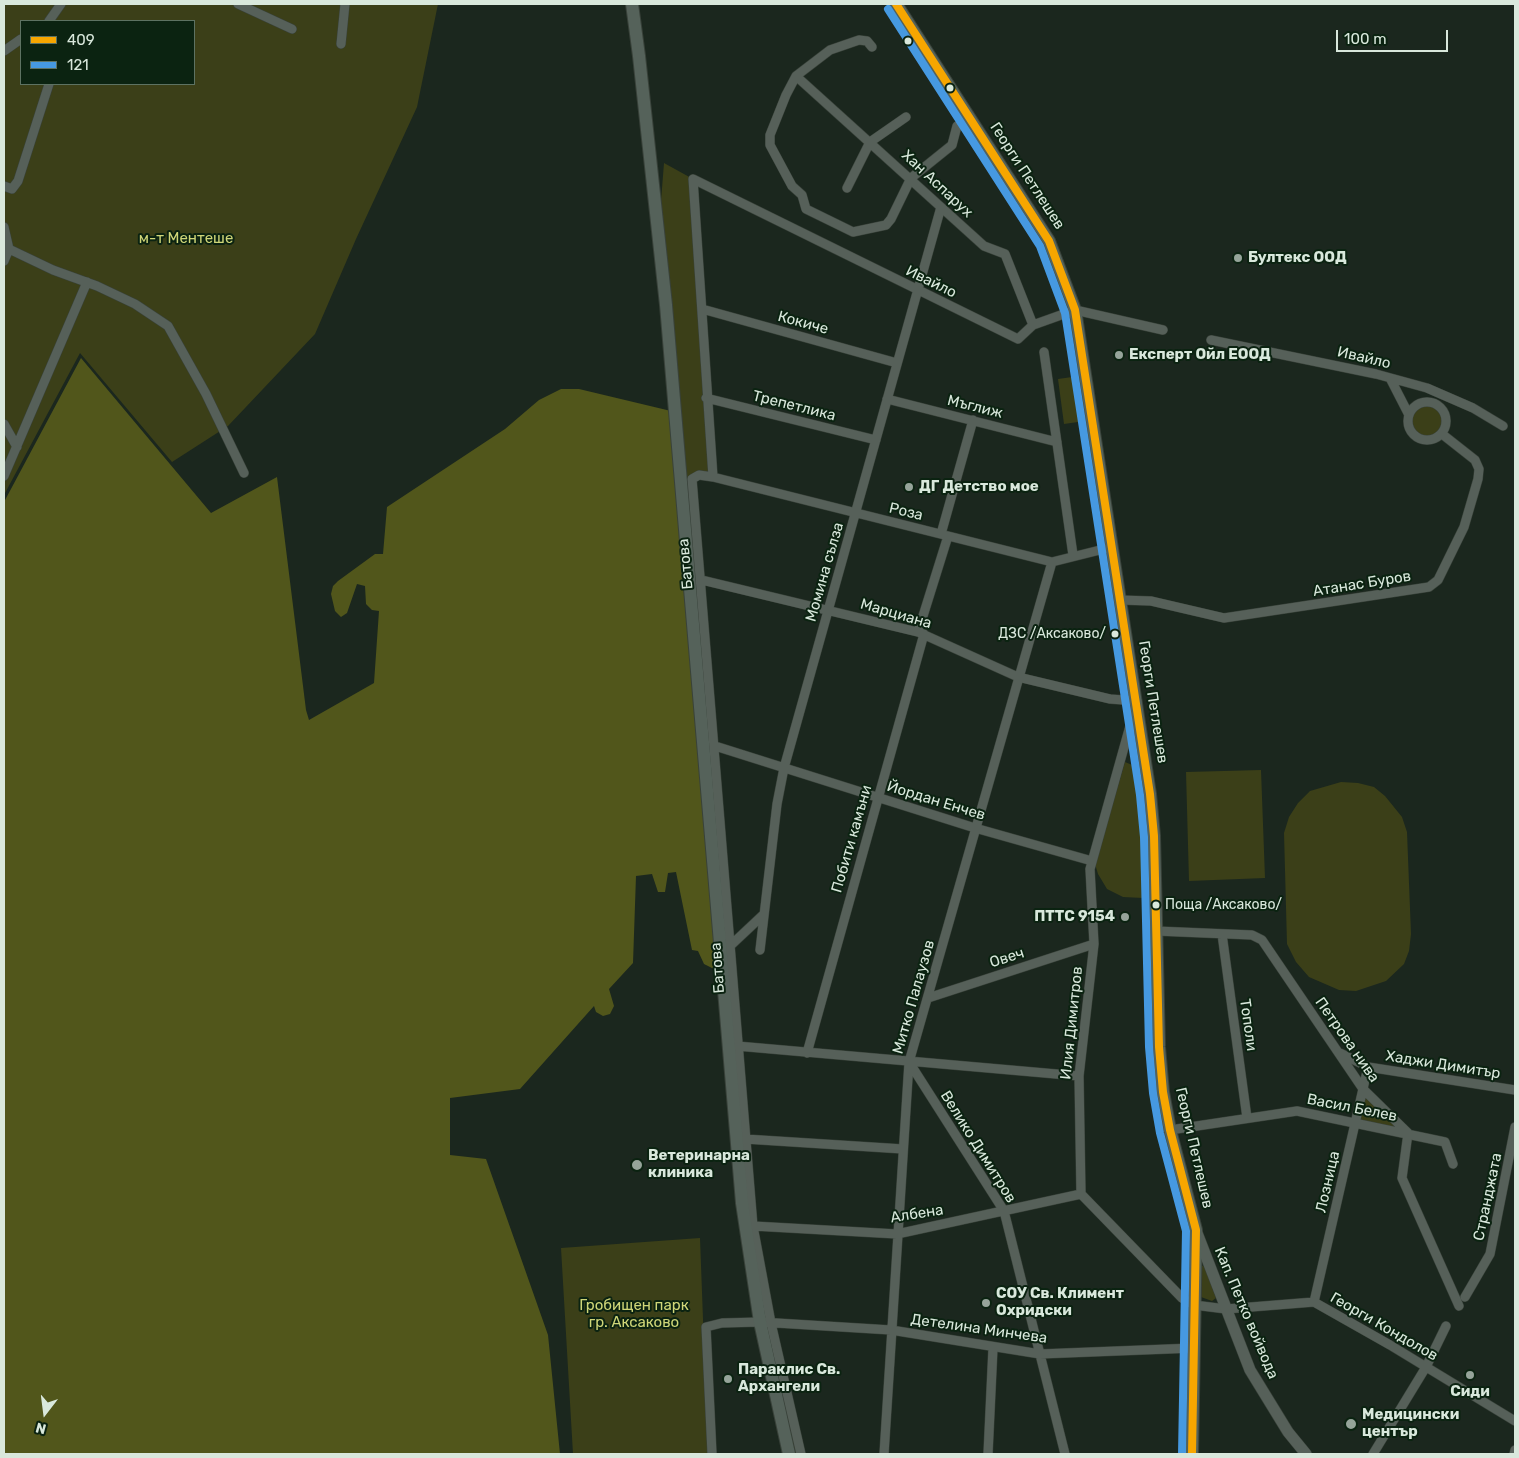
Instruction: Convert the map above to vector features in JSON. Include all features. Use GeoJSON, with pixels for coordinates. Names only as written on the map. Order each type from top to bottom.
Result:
{"type":"FeatureCollection","features":[{"type":"Feature","properties":{"kind":"main road"},"geometry":{"type":"LineString","coordinates":[[632,4],[640,56],[666,305],[742,1203],[766,1323],[789,1454]]}},
{"type":"Feature","properties":{"kind":"main road","name":"Георги Петлешев"},"geometry":{"type":"LineString","coordinates":[[896,4],[1049,241],[1074,310],[1137,701],[1154,836],[1159,1047],[1163,1092],[1170,1130],[1196,1230],[1192,1454]]}},
{"type":"Feature","properties":{"kind":"street"},"geometry":{"type":"LineString","coordinates":[[50,20],[61,4]]}},
{"type":"Feature","properties":{"kind":"street"},"geometry":{"type":"LineString","coordinates":[[238,4],[292,29]]}},
{"type":"Feature","properties":{"kind":"street"},"geometry":{"type":"LineString","coordinates":[[341,44],[345,4]]}},
{"type":"Feature","properties":{"kind":"street"},"geometry":{"type":"LineString","coordinates":[[4,50],[20,40]]}},
{"type":"Feature","properties":{"kind":"street"},"geometry":{"type":"LineString","coordinates":[[872,47],[867,41],[859,40],[830,50],[796,76],[786,95],[770,140],[773,154],[792,186],[802,195],[806,209],[848,231],[856,232],[888,223],[911,178],[952,145],[957,126]]}},
{"type":"Feature","properties":{"kind":"street","name":"Хан Аспарух"},"geometry":{"type":"LineString","coordinates":[[796,76],[984,246],[1005,254],[1033,325]]}},
{"type":"Feature","properties":{"kind":"street"},"geometry":{"type":"LineString","coordinates":[[4,186],[12,188],[18,181],[49,85]]}},
{"type":"Feature","properties":{"kind":"street"},"geometry":{"type":"LineString","coordinates":[[847,188],[870,142],[906,117]]}},
{"type":"Feature","properties":{"kind":"street","name":"Ивайло"},"geometry":{"type":"LineString","coordinates":[[702,310],[694,180],[1018,339],[1033,325],[1074,310]]}},
{"type":"Feature","properties":{"kind":"street","name":"Момина сълза"},"geometry":{"type":"LineString","coordinates":[[760,950],[763,915],[784,768],[941,206]]}},
{"type":"Feature","properties":{"kind":"street"},"geometry":{"type":"LineString","coordinates":[[4,226],[9,240],[9,249],[4,261]]}},
{"type":"Feature","properties":{"kind":"street"},"geometry":{"type":"LineString","coordinates":[[9,249],[53,270],[87,282],[135,304],[168,326],[206,394],[244,474]]}},
{"type":"Feature","properties":{"kind":"street"},"geometry":{"type":"LineString","coordinates":[[4,476],[87,282]]}},
{"type":"Feature","properties":{"kind":"street"},"geometry":{"type":"LineString","coordinates":[[702,310],[706,398],[713,477]]}},
{"type":"Feature","properties":{"kind":"street","name":"Кокиче"},"geometry":{"type":"LineString","coordinates":[[702,310],[897,363]]}},
{"type":"Feature","properties":{"kind":"street"},"geometry":{"type":"LineString","coordinates":[[1074,310],[1163,330]]}},
{"type":"Feature","properties":{"kind":"street","name":"Ивайло"},"geometry":{"type":"LineString","coordinates":[[1211,340],[1390,378],[1427,388],[1453,398],[1503,426]]}},
{"type":"Feature","properties":{"kind":"street"},"geometry":{"type":"LineString","coordinates":[[1044,352],[1073,556]]}},
{"type":"Feature","properties":{"kind":"street"},"geometry":{"type":"LineString","coordinates":[[1390,378],[1411,412]]}},
{"type":"Feature","properties":{"kind":"street"},"geometry":{"type":"LineString","coordinates":[[1427,388],[1419,394],[1411,412],[1409,428],[1417,438],[1430,440],[1442,434],[1453,398]]}},
{"type":"Feature","properties":{"kind":"street","name":"Трепетлика"},"geometry":{"type":"LineString","coordinates":[[706,398],[876,440]]}},
{"type":"Feature","properties":{"kind":"street","name":"Мъглиж"},"geometry":{"type":"LineString","coordinates":[[887,399],[1057,442]]}},
{"type":"Feature","properties":{"kind":"street"},"geometry":{"type":"LineString","coordinates":[[1411,412],[1424,402],[1430,402],[1442,408],[1447,420]]}},
{"type":"Feature","properties":{"kind":"street","name":"Побити камъни"},"geometry":{"type":"LineString","coordinates":[[807,1053],[878,798],[973,420]]}},
{"type":"Feature","properties":{"kind":"street"},"geometry":{"type":"LineString","coordinates":[[4,424],[17,447]]}},
{"type":"Feature","properties":{"kind":"street","name":"Атанас Буров"},"geometry":{"type":"LineString","coordinates":[[1120,600],[1151,601],[1224,618],[1429,587],[1438,580],[1464,526],[1478,479],[1479,469],[1475,460],[1442,434]]}},
{"type":"Feature","properties":{"kind":"street","name":"Батова"},"geometry":{"type":"LineString","coordinates":[[695,476],[692,479],[702,580],[737,1046],[753,1226],[766,1323],[801,1454]]}},
{"type":"Feature","properties":{"kind":"street","name":"Роза"},"geometry":{"type":"LineString","coordinates":[[695,476],[713,477],[1052,562],[1112,548]]}},
{"type":"Feature","properties":{"kind":"street","name":"Митко Палаузов"},"geometry":{"type":"LineString","coordinates":[[884,1454],[909,1062],[1052,562]]}},
{"type":"Feature","properties":{"kind":"street","name":"Марциана"},"geometry":{"type":"LineString","coordinates":[[702,580],[921,633],[1018,677],[1110,699],[1137,701]]}},
{"type":"Feature","properties":{"kind":"street","name":"Илия Димитров"},"geometry":{"type":"LineString","coordinates":[[1081,1194],[1079,1076],[1094,944],[1092,861],[1137,701]]}},
{"type":"Feature","properties":{"kind":"street","name":"Йордан Енчев"},"geometry":{"type":"LineString","coordinates":[[715,746],[976,828],[1092,861]]}},
{"type":"Feature","properties":{"kind":"street"},"geometry":{"type":"LineString","coordinates":[[730,946],[763,915]]}},
{"type":"Feature","properties":{"kind":"street","name":"Петрова нива"},"geometry":{"type":"LineString","coordinates":[[1156,932],[1252,935],[1262,940],[1364,1089],[1408,1133]]}},
{"type":"Feature","properties":{"kind":"street","name":"Тополи"},"geometry":{"type":"LineString","coordinates":[[1222,934],[1247,1118]]}},
{"type":"Feature","properties":{"kind":"street","name":"Овеч"},"geometry":{"type":"LineString","coordinates":[[928,998],[1094,944]]}},
{"type":"Feature","properties":{"kind":"street"},"geometry":{"type":"LineString","coordinates":[[737,1046],[1079,1076]]}},
{"type":"Feature","properties":{"kind":"street","name":"Хаджи Димитър"},"geometry":{"type":"LineString","coordinates":[[1340,1053],[1368,1067],[1515,1090]]}},
{"type":"Feature","properties":{"kind":"street","name":"Велико Димитров"},"geometry":{"type":"LineString","coordinates":[[909,1062],[1004,1211],[1065,1454]]}},
{"type":"Feature","properties":{"kind":"street","name":"Лозница"},"geometry":{"type":"LineString","coordinates":[[1314,1302],[1368,1067]]}},
{"type":"Feature","properties":{"kind":"street","name":"Васил Белев"},"geometry":{"type":"LineString","coordinates":[[1170,1130],[1297,1111],[1445,1142],[1453,1164]]}},
{"type":"Feature","properties":{"kind":"street","name":"Странджата"},"geometry":{"type":"LineString","coordinates":[[1465,1297],[1490,1254],[1515,1127]]}},
{"type":"Feature","properties":{"kind":"street"},"geometry":{"type":"LineString","coordinates":[[1408,1133],[1402,1178],[1459,1306]]}},
{"type":"Feature","properties":{"kind":"street"},"geometry":{"type":"LineString","coordinates":[[745,1139],[903,1150]]}},
{"type":"Feature","properties":{"kind":"street"},"geometry":{"type":"LineString","coordinates":[[1081,1194],[1182,1298],[1194,1305]]}},
{"type":"Feature","properties":{"kind":"street","name":"Албена"},"geometry":{"type":"LineString","coordinates":[[753,1226],[897,1234],[1081,1194]]}},
{"type":"Feature","properties":{"kind":"street","name":"Кап. Петко войвода"},"geometry":{"type":"LineString","coordinates":[[1196,1230],[1250,1370],[1288,1432],[1306,1454]]}},
{"type":"Feature","properties":{"kind":"street","name":"Георги Кондолов"},"geometry":{"type":"LineString","coordinates":[[1194,1305],[1226,1309],[1314,1302],[1515,1421]]}},
{"type":"Feature","properties":{"kind":"street","name":"Детелина Минчева"},"geometry":{"type":"LineString","coordinates":[[712,1454],[706,1327],[722,1323],[766,1323],[891,1330],[993,1348],[1040,1354],[1194,1348]]}},
{"type":"Feature","properties":{"kind":"street"},"geometry":{"type":"LineString","coordinates":[[1372,1454],[1426,1367],[1446,1326]]}},
{"type":"Feature","properties":{"kind":"street"},"geometry":{"type":"LineString","coordinates":[[988,1454],[993,1348]]}},
{"type":"Feature","properties":{"kind":"street"},"geometry":{"type":"LineString","coordinates":[[1514,1454],[1515,1450]]}},
{"type":"Feature","properties":{"kind":"green space","name":"м-т Ментeше"},"geometry":{"type":"Polygon","coordinates":[[[4,4],[438,4],[417,107],[356,239],[315,334],[228,426],[172,462],[80,353],[4,495],[4,4]]]}},
{"type":"Feature","properties":{"kind":"green space"},"geometry":{"type":"Polygon","coordinates":[[[664,163],[693,179],[713,477],[695,476],[753,1226],[801,1454],[795,1454],[765,1319],[745,1215],[661,201],[664,163]]]}},
{"type":"Feature","properties":{"kind":"green space"},"geometry":{"type":"Polygon","coordinates":[[[81,358],[211,513],[277,477],[306,710],[309,720],[374,683],[379,611],[372,610],[366,604],[365,586],[357,584],[347,613],[341,617],[335,611],[331,594],[333,586],[338,581],[375,554],[383,554],[387,507],[505,429],[539,400],[561,389],[579,389],[671,411],[716,970],[704,964],[698,951],[692,950],[676,872],[668,873],[665,892],[658,892],[652,874],[636,876],[633,963],[609,989],[614,1006],[610,1014],[603,1016],[596,1012],[594,1006],[520,1089],[450,1098],[450,1155],[486,1159],[548,1335],[560,1454],[4,1454],[4,502],[81,358]]]}},
{"type":"Feature","properties":{"kind":"green space"},"geometry":{"type":"Polygon","coordinates":[[[1079,376],[1085,421],[1064,424],[1058,379],[1079,376]]]}},
{"type":"Feature","properties":{"kind":"green space"},"geometry":{"type":"Polygon","coordinates":[[[1427,402],[1441,407],[1446,421],[1441,435],[1427,440],[1413,435],[1408,421],[1413,407],[1427,402]]]}},
{"type":"Feature","properties":{"kind":"green space"},"geometry":{"type":"Polygon","coordinates":[[[1125,762],[1137,767],[1146,834],[1143,898],[1123,897],[1107,889],[1098,874],[1095,864],[1125,762]]]}},
{"type":"Feature","properties":{"kind":"green space"},"geometry":{"type":"Polygon","coordinates":[[[1261,770],[1265,878],[1189,881],[1186,772],[1261,770]]]}},
{"type":"Feature","properties":{"kind":"green space"},"geometry":{"type":"Polygon","coordinates":[[[1341,782],[1358,783],[1374,787],[1385,796],[1402,817],[1407,832],[1411,934],[1409,951],[1404,964],[1386,981],[1356,991],[1339,990],[1309,977],[1296,962],[1287,944],[1284,833],[1289,817],[1298,803],[1310,791],[1341,782]]]}},
{"type":"Feature","properties":{"kind":"green space"},"geometry":{"type":"Polygon","coordinates":[[[1363,1089],[1408,1133],[1356,1123],[1363,1089]]]}},
{"type":"Feature","properties":{"kind":"green space","name":"Гробищен парк гр. Аксаково"},"geometry":{"type":"Polygon","coordinates":[[[700,1238],[708,1454],[573,1454],[561,1248],[700,1238]]]}},
{"type":"Feature","properties":{"kind":"green space"},"geometry":{"type":"Polygon","coordinates":[[[1201,1265],[1205,1267],[1216,1298],[1212,1301],[1201,1297],[1201,1265]]]}},
{"type":"Feature","properties":{"kind":"transit line","name":"409"},"geometry":{"type":"LineString","coordinates":[[896,4],[1049,241],[1075,310],[1150,794],[1154,836],[1159,1047],[1163,1092],[1170,1130],[1196,1230],[1192,1454]]}},
{"type":"Feature","properties":{"kind":"transit line","name":"121"},"geometry":{"type":"LineString","coordinates":[[888,9],[1040,246],[1065,313],[1140,795],[1144,837],[1149,1047],[1153,1093],[1160,1133],[1186,1231],[1182,1454]]}},
{"type":"Feature","properties":{"kind":"place","name":"Бултекс ООД"},"geometry":{"type":"Point","coordinates":[1238,258]}},
{"type":"Feature","properties":{"kind":"place","name":"Експерт Ойл ЕООД"},"geometry":{"type":"Point","coordinates":[1119,355]}},
{"type":"Feature","properties":{"kind":"place","name":"ДГ Детство мое"},"geometry":{"type":"Point","coordinates":[909,487]}},
{"type":"Feature","properties":{"kind":"place","name":"ДЗС /Аксаково/"},"geometry":{"type":"Point","coordinates":[1115,634]}},
{"type":"Feature","properties":{"kind":"place","name":"Поща /Аксаково/"},"geometry":{"type":"Point","coordinates":[1156,905]}},
{"type":"Feature","properties":{"kind":"place","name":"ПТТС 9154"},"geometry":{"type":"Point","coordinates":[1125,917]}},
{"type":"Feature","properties":{"kind":"place","name":"Ветеринарна клиника"},"geometry":{"type":"Point","coordinates":[637,1165]}},
{"type":"Feature","properties":{"kind":"place","name":"СОУ Св. Климент Охридски"},"geometry":{"type":"Point","coordinates":[986,1303]}},
{"type":"Feature","properties":{"kind":"place","name":"Сиди"},"geometry":{"type":"Point","coordinates":[1470,1375]}},
{"type":"Feature","properties":{"kind":"place","name":"Параклис Св. Архангели"},"geometry":{"type":"Point","coordinates":[728,1379]}},
{"type":"Feature","properties":{"kind":"place","name":"Медицински център"},"geometry":{"type":"Point","coordinates":[1351,1424]}}]}
